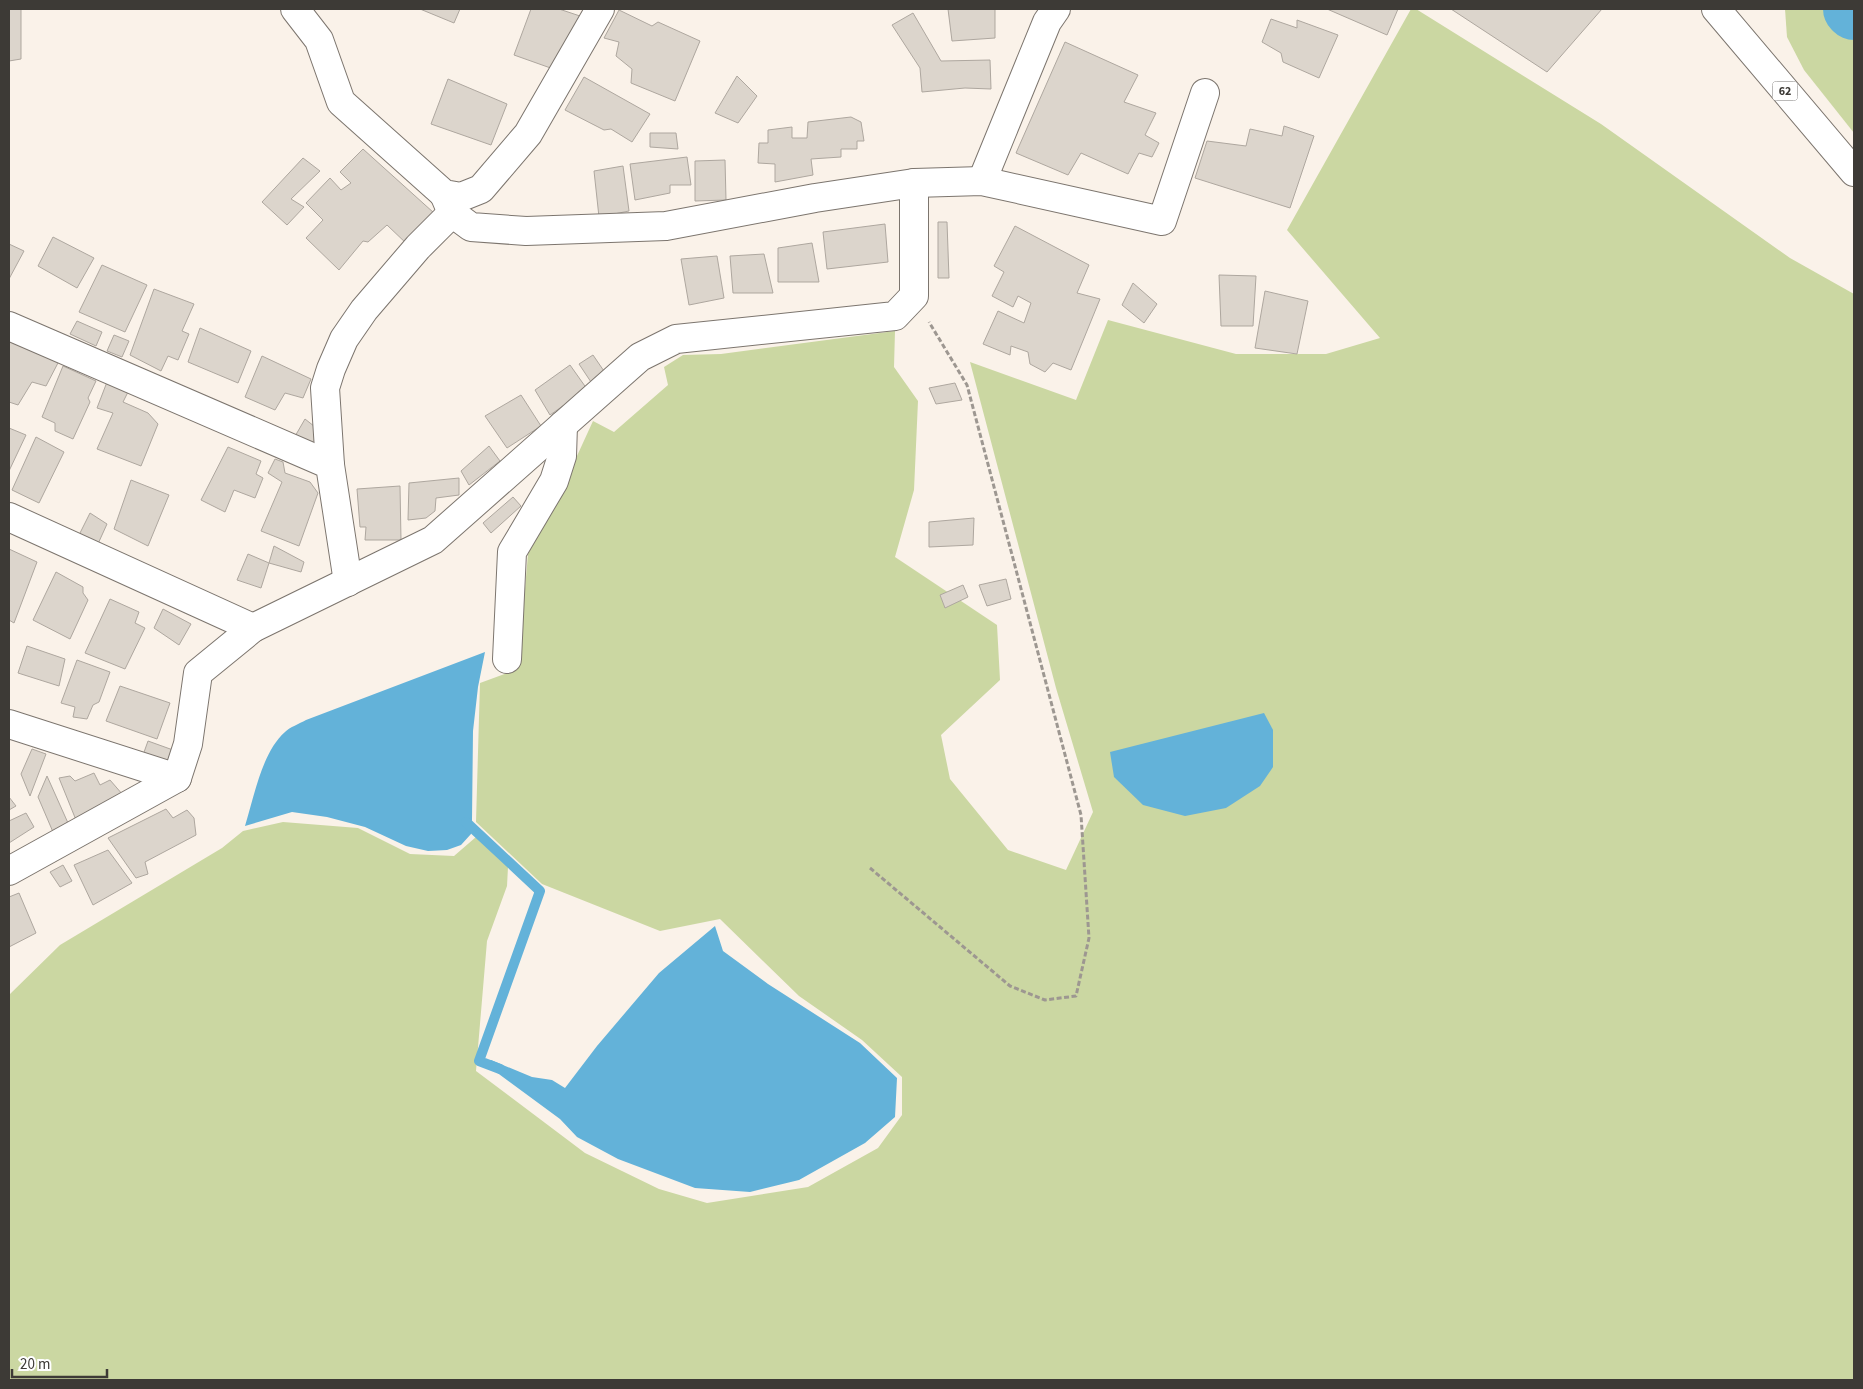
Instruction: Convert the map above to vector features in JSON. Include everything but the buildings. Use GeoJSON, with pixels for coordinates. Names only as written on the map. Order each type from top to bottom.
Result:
{"type":"FeatureCollection","features":[{"type":"Feature","properties":{"kind":"street"},"geometry":{"type":"LineString","coordinates":[[295,9],[319,40],[341,102],[448,204],[470,228],[526,231],[666,226],[815,198],[914,183],[982,181],[1162,221],[1205,93]]}},
{"type":"Feature","properties":{"kind":"street"},"geometry":{"type":"LineString","coordinates":[[348,582],[330,465],[325,388],[344,339],[364,310],[418,248],[448,204],[482,188],[528,134],[600,9]]}},
{"type":"Feature","properties":{"kind":"street"},"geometry":{"type":"LineString","coordinates":[[982,181],[1048,22],[1056,9]]}},
{"type":"Feature","properties":{"kind":"street","name":"62"},"geometry":{"type":"LineString","coordinates":[[1716,9],[1854,172]]}},
{"type":"Feature","properties":{"kind":"street"},"geometry":{"type":"LineString","coordinates":[[9,871],[177,778],[188,744],[198,673],[253,628],[433,540],[640,357],[676,339],[895,316],[914,296],[914,183]]}},
{"type":"Feature","properties":{"kind":"street"},"geometry":{"type":"LineString","coordinates":[[9,326],[330,465]]}},
{"type":"Feature","properties":{"kind":"street"},"geometry":{"type":"LineString","coordinates":[[507,659],[512,552],[554,481],[562,456],[563,425]]}},
{"type":"Feature","properties":{"kind":"street"},"geometry":{"type":"LineString","coordinates":[[9,517],[253,628]]}},
{"type":"Feature","properties":{"kind":"street"},"geometry":{"type":"LineString","coordinates":[[9,724],[177,778]]}},
{"type":"Feature","properties":{"kind":"path"},"geometry":{"type":"LineString","coordinates":[[870,868],[1010,986],[1045,1000],[1076,996],[1089,938],[1081,815],[967,385],[914,296]]}},
{"type":"Feature","properties":{"kind":"green space"},"geometry":{"type":"Polygon","coordinates":[[[1411,9],[1416,9],[1601,124],[1790,258],[1854,294],[1854,1380],[9,1380],[9,995],[60,945],[222,848],[243,831],[283,822],[358,828],[410,854],[454,856],[476,837],[508,867],[507,886],[487,941],[476,1071],[585,1153],[659,1189],[707,1203],[808,1187],[878,1148],[902,1115],[902,1077],[862,1040],[799,996],[720,919],[660,931],[542,884],[476,822],[480,683],[518,669],[528,554],[555,504],[593,421],[614,432],[668,385],[664,367],[683,355],[721,354],[895,331],[894,367],[918,401],[914,490],[895,557],[997,625],[1000,680],[941,735],[950,779],[1008,850],[1066,870],[1093,812],[1056,688],[970,362],[1076,400],[1108,320],[1236,354],[1326,354],[1380,338],[1287,230],[1411,9]]]}},
{"type":"Feature","properties":{"kind":"green space"},"geometry":{"type":"Polygon","coordinates":[[[1785,9],[1835,9],[1854,29],[1854,133],[1804,70],[1787,37],[1785,9]]]}},
{"type":"Feature","properties":{"kind":"water"},"geometry":{"type":"Polygon","coordinates":[[[485,652],[478,687],[473,731],[471,834],[461,845],[447,850],[428,851],[406,846],[365,827],[327,817],[292,812],[245,826],[260,776],[270,751],[287,730],[306,720],[485,652]]]}},
{"type":"Feature","properties":{"kind":"water"},"geometry":{"type":"Polygon","coordinates":[[[1264,713],[1273,730],[1273,767],[1260,786],[1226,808],[1185,816],[1143,805],[1114,777],[1110,752],[1264,713]]]}},
{"type":"Feature","properties":{"kind":"water"},"geometry":{"type":"Polygon","coordinates":[[[715,926],[723,951],[768,984],[860,1043],[897,1078],[895,1117],[865,1143],[799,1180],[750,1192],[695,1188],[618,1159],[577,1137],[560,1119],[488,1066],[491,1060],[532,1077],[552,1080],[565,1088],[597,1046],[659,973],[715,926]]]}},
{"type":"Feature","properties":{"kind":"waterway"},"geometry":{"type":"LineString","coordinates":[[466,822],[540,891],[479,1061],[500,1069]]}}]}
